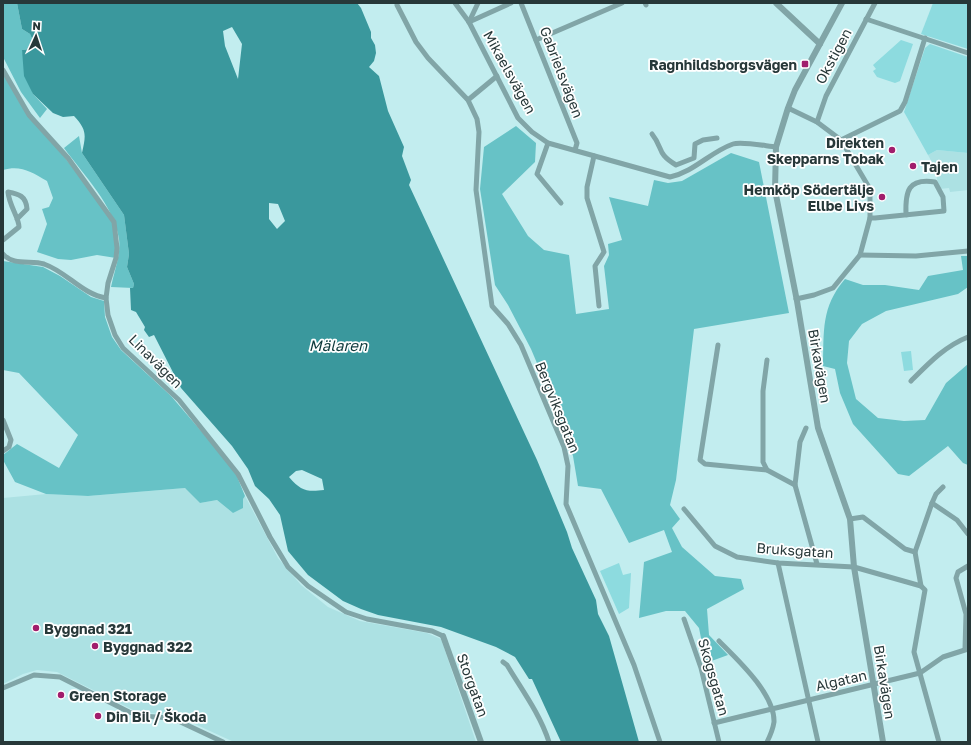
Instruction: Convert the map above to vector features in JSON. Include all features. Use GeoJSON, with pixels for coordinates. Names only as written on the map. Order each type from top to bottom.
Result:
{"type":"FeatureCollection","features":[{"type":"Feature","properties":{"kind":"street","name":"Mikaelsvägen"},"geometry":{"type":"LineString","coordinates":[[455,3],[469,22],[518,118],[532,132],[548,143],[670,177],[682,174],[709,156],[734,143],[776,147]]}},
{"type":"Feature","properties":{"kind":"street"},"geometry":{"type":"LineString","coordinates":[[469,22],[478,3]]}},
{"type":"Feature","properties":{"kind":"street","name":"Mikaelsvägen"},"geometry":{"type":"LineString","coordinates":[[469,22],[511,3]]}},
{"type":"Feature","properties":{"kind":"street","name":"Gabrielsvägen"},"geometry":{"type":"LineString","coordinates":[[522,3],[577,144],[575,150]]}},
{"type":"Feature","properties":{"kind":"street"},"geometry":{"type":"LineString","coordinates":[[536,40],[622,3]]}},
{"type":"Feature","properties":{"kind":"street"},"geometry":{"type":"LineString","coordinates":[[776,3],[820,44]]}},
{"type":"Feature","properties":{"kind":"street","name":"Birkavägen"},"geometry":{"type":"LineString","coordinates":[[842,3],[795,90],[788,108],[776,147],[776,190],[818,428],[850,519],[854,567],[883,742]]}},
{"type":"Feature","properties":{"kind":"street","name":"Okstigen"},"geometry":{"type":"LineString","coordinates":[[817,122],[826,96],[875,3]]}},
{"type":"Feature","properties":{"kind":"street","name":"Bergviksgatan"},"geometry":{"type":"LineString","coordinates":[[397,5],[416,42],[428,58],[468,100],[477,119],[480,131],[476,190],[492,306],[508,324],[521,345],[564,447],[568,466],[566,504],[634,665],[660,742]]}},
{"type":"Feature","properties":{"kind":"street"},"geometry":{"type":"LineString","coordinates":[[866,19],[968,53]]}},
{"type":"Feature","properties":{"kind":"street"},"geometry":{"type":"LineString","coordinates":[[841,140],[900,111],[905,102],[925,38]]}},
{"type":"Feature","properties":{"kind":"street","name":"Linavägen"},"geometry":{"type":"LineString","coordinates":[[3,70],[29,115],[68,158],[114,222],[117,248],[116,258],[108,283],[106,298],[111,326],[123,348],[178,400],[238,474],[270,537],[288,566],[308,586],[329,602],[346,612],[367,619],[432,631],[443,636]]}},
{"type":"Feature","properties":{"kind":"street"},"geometry":{"type":"LineString","coordinates":[[468,100],[497,76]]}},
{"type":"Feature","properties":{"kind":"street"},"geometry":{"type":"LineString","coordinates":[[788,108],[817,122],[841,140],[870,189],[870,218],[860,255],[833,288],[814,295],[796,299]]}},
{"type":"Feature","properties":{"kind":"street"},"geometry":{"type":"LineString","coordinates":[[652,134],[658,141],[660,150],[665,158],[676,165],[694,158],[695,144],[703,140],[717,138]]}},
{"type":"Feature","properties":{"kind":"street"},"geometry":{"type":"LineString","coordinates":[[548,143],[537,174],[561,203]]}},
{"type":"Feature","properties":{"kind":"street"},"geometry":{"type":"LineString","coordinates":[[594,156],[587,187],[588,198],[604,252],[595,266],[599,306]]}},
{"type":"Feature","properties":{"kind":"street"},"geometry":{"type":"LineString","coordinates":[[870,218],[906,215],[944,211],[943,197],[935,182],[924,180],[913,184],[906,193],[906,215]]}},
{"type":"Feature","properties":{"kind":"street"},"geometry":{"type":"LineString","coordinates":[[3,240],[19,227],[10,205],[8,192],[19,194],[25,201],[27,209],[17,219]]}},
{"type":"Feature","properties":{"kind":"street"},"geometry":{"type":"LineString","coordinates":[[860,255],[916,256],[968,251]]}},
{"type":"Feature","properties":{"kind":"street"},"geometry":{"type":"LineString","coordinates":[[3,254],[11,260],[35,262],[53,268],[91,294],[106,298]]}},
{"type":"Feature","properties":{"kind":"street"},"geometry":{"type":"LineString","coordinates":[[911,381],[936,358],[958,341],[968,337]]}},
{"type":"Feature","properties":{"kind":"street"},"geometry":{"type":"LineString","coordinates":[[718,345],[700,460],[705,464],[767,470],[795,485]]}},
{"type":"Feature","properties":{"kind":"street"},"geometry":{"type":"LineString","coordinates":[[767,360],[763,391],[763,462],[767,470]]}},
{"type":"Feature","properties":{"kind":"street"},"geometry":{"type":"LineString","coordinates":[[3,420],[11,440],[9,447],[3,451]]}},
{"type":"Feature","properties":{"kind":"street"},"geometry":{"type":"LineString","coordinates":[[806,428],[800,442],[795,485],[817,564]]}},
{"type":"Feature","properties":{"kind":"street"},"geometry":{"type":"LineString","coordinates":[[939,742],[914,652],[925,590],[921,586],[915,552],[932,502],[936,494],[943,487]]}},
{"type":"Feature","properties":{"kind":"street"},"geometry":{"type":"LineString","coordinates":[[932,502],[957,520],[968,534]]}},
{"type":"Feature","properties":{"kind":"street","name":"Bruksgatan"},"geometry":{"type":"LineString","coordinates":[[684,509],[715,546],[737,557],[778,563],[854,567],[921,586]]}},
{"type":"Feature","properties":{"kind":"street"},"geometry":{"type":"LineString","coordinates":[[850,519],[863,517],[906,549],[915,552]]}},
{"type":"Feature","properties":{"kind":"street"},"geometry":{"type":"LineString","coordinates":[[778,563],[810,699],[818,742]]}},
{"type":"Feature","properties":{"kind":"street"},"geometry":{"type":"LineString","coordinates":[[967,649],[966,614],[956,578],[957,575],[968,566]]}},
{"type":"Feature","properties":{"kind":"street","name":"Skogsgatan"},"geometry":{"type":"LineString","coordinates":[[684,619],[701,668],[719,742]]}},
{"type":"Feature","properties":{"kind":"street","name":"Storgatan"},"geometry":{"type":"LineString","coordinates":[[443,636],[481,742]]}},
{"type":"Feature","properties":{"kind":"street"},"geometry":{"type":"LineString","coordinates":[[719,641],[754,676],[772,709],[774,721],[767,742]]}},
{"type":"Feature","properties":{"kind":"street","name":"Algatan"},"geometry":{"type":"LineString","coordinates":[[714,723],[920,673],[943,657],[967,649]]}},
{"type":"Feature","properties":{"kind":"street"},"geometry":{"type":"LineString","coordinates":[[503,662],[507,665],[538,717],[549,742]]}},
{"type":"Feature","properties":{"kind":"street"},"geometry":{"type":"LineString","coordinates":[[3,688],[34,675],[60,677],[128,712],[141,716],[172,718],[223,742]]}},
{"type":"Feature","properties":{"kind":"shaded area"},"geometry":{"type":"Polygon","coordinates":[[[3,3],[17,3],[22,29],[30,34],[34,43],[30,49],[22,50],[33,94],[47,109],[40,118],[21,92],[3,57],[3,3]]]}},
{"type":"Feature","properties":{"kind":"shaded area"},"geometry":{"type":"Polygon","coordinates":[[[933,3],[968,3],[968,49],[921,34],[933,3]]]}},
{"type":"Feature","properties":{"kind":"shaded area"},"geometry":{"type":"Polygon","coordinates":[[[901,40],[913,44],[900,81],[895,83],[877,77],[873,71],[876,69],[873,65],[901,40]]]}},
{"type":"Feature","properties":{"kind":"shaded area"},"geometry":{"type":"Polygon","coordinates":[[[930,44],[968,57],[968,153],[937,150],[928,155],[904,112],[925,48],[930,44]]]}},
{"type":"Feature","properties":{"kind":"shaded area"},"geometry":{"type":"Polygon","coordinates":[[[3,70],[17,95],[114,222],[116,258],[97,255],[71,260],[58,259],[37,252],[47,224],[42,209],[49,207],[53,198],[47,181],[31,172],[15,168],[3,170],[3,70]]]}},
{"type":"Feature","properties":{"kind":"shaded area"},"geometry":{"type":"Polygon","coordinates":[[[516,126],[536,143],[535,162],[502,194],[528,236],[544,250],[569,255],[576,314],[609,309],[604,266],[609,255],[608,244],[622,240],[609,197],[648,206],[654,180],[668,183],[682,181],[731,153],[759,162],[789,313],[694,329],[676,480],[670,505],[680,519],[672,528],[682,547],[715,576],[741,579],[744,589],[707,609],[709,635],[728,655],[706,663],[699,628],[685,611],[666,611],[639,618],[644,562],[672,552],[664,530],[629,543],[601,489],[578,486],[573,456],[558,413],[531,349],[508,305],[495,285],[480,189],[484,147],[516,126]]]}},
{"type":"Feature","properties":{"kind":"shaded area"},"geometry":{"type":"Polygon","coordinates":[[[79,136],[82,153],[124,215],[129,254],[127,267],[134,284],[133,288],[111,287],[118,257],[119,239],[116,227],[105,203],[64,148],[79,136]]]}},
{"type":"Feature","properties":{"kind":"shaded area"},"geometry":{"type":"Polygon","coordinates":[[[937,150],[968,153],[968,190],[950,192],[949,188],[939,189],[935,168],[928,155],[937,150]]]}},
{"type":"Feature","properties":{"kind":"shaded area"},"geometry":{"type":"Polygon","coordinates":[[[961,256],[968,256],[968,287],[958,294],[886,311],[862,324],[849,341],[847,363],[856,399],[878,418],[904,421],[925,420],[946,383],[968,364],[968,465],[963,463],[948,446],[909,476],[898,474],[853,424],[840,393],[835,369],[823,366],[825,320],[832,299],[837,289],[845,279],[863,285],[885,285],[919,290],[928,276],[963,270],[961,256]]]}},
{"type":"Feature","properties":{"kind":"shaded area"},"geometry":{"type":"Polygon","coordinates":[[[3,261],[43,267],[60,276],[91,297],[104,301],[105,317],[112,337],[121,350],[171,396],[226,460],[236,474],[245,496],[243,499],[243,508],[233,513],[217,500],[200,503],[185,488],[88,496],[46,494],[15,482],[3,460],[3,455],[17,444],[59,468],[78,435],[19,373],[3,370],[3,261]]]}},
{"type":"Feature","properties":{"kind":"shaded area"},"geometry":{"type":"Polygon","coordinates":[[[911,351],[913,370],[904,371],[901,352],[911,351]]]}},
{"type":"Feature","properties":{"kind":"shaded area"},"geometry":{"type":"Polygon","coordinates":[[[185,488],[200,503],[217,500],[233,513],[245,496],[278,558],[301,585],[328,607],[360,621],[427,633],[441,639],[476,742],[234,742],[175,715],[137,712],[57,672],[37,670],[23,674],[3,684],[3,498],[46,494],[89,496],[185,488]]]}},
{"type":"Feature","properties":{"kind":"shaded area"},"geometry":{"type":"Polygon","coordinates":[[[619,563],[623,575],[631,573],[629,608],[619,614],[600,571],[619,563]]]}},
{"type":"Feature","properties":{"kind":"water","name":"Mälaren"},"geometry":{"type":"Polygon","coordinates":[[[17,3],[357,3],[361,8],[371,32],[371,38],[375,45],[376,53],[374,61],[369,67],[379,76],[388,111],[404,147],[402,156],[411,180],[409,185],[537,460],[567,532],[572,548],[596,600],[598,614],[609,636],[639,742],[561,742],[532,679],[529,679],[515,657],[496,647],[441,627],[378,615],[361,609],[343,601],[308,575],[288,551],[280,515],[269,499],[255,486],[248,469],[232,446],[181,388],[154,335],[149,337],[144,330],[145,327],[136,312],[131,310],[130,288],[133,288],[134,284],[127,267],[129,254],[124,215],[82,153],[85,137],[83,129],[78,121],[74,116],[63,117],[53,113],[33,94],[24,76],[22,50],[30,49],[34,43],[30,34],[22,29],[17,3]],[[232,27],[223,31],[225,46],[238,79],[242,44],[232,27]],[[269,203],[269,219],[277,229],[285,221],[278,204],[269,203]],[[302,470],[296,471],[289,477],[301,488],[313,491],[324,490],[322,479],[302,470]]]}},
{"type":"Feature","properties":{"kind":"place","name":"Ragnhildsborgsvägen"},"geometry":{"type":"Point","coordinates":[805,64]}},
{"type":"Feature","properties":{"kind":"place","name":"Direkten Skepparns Tobak"},"geometry":{"type":"Point","coordinates":[892,150]}},
{"type":"Feature","properties":{"kind":"place","name":"Tajen"},"geometry":{"type":"Point","coordinates":[913,166]}},
{"type":"Feature","properties":{"kind":"place","name":"Hemköp Södertälje Ellbe Livs"},"geometry":{"type":"Point","coordinates":[882,197]}},
{"type":"Feature","properties":{"kind":"place","name":"Byggnad 321"},"geometry":{"type":"Point","coordinates":[36,628]}},
{"type":"Feature","properties":{"kind":"place","name":"Byggnad 322"},"geometry":{"type":"Point","coordinates":[95,646]}},
{"type":"Feature","properties":{"kind":"place","name":"Green Storage"},"geometry":{"type":"Point","coordinates":[61,695]}},
{"type":"Feature","properties":{"kind":"place","name":"Din Bil / Škoda"},"geometry":{"type":"Point","coordinates":[98,716]}}]}
